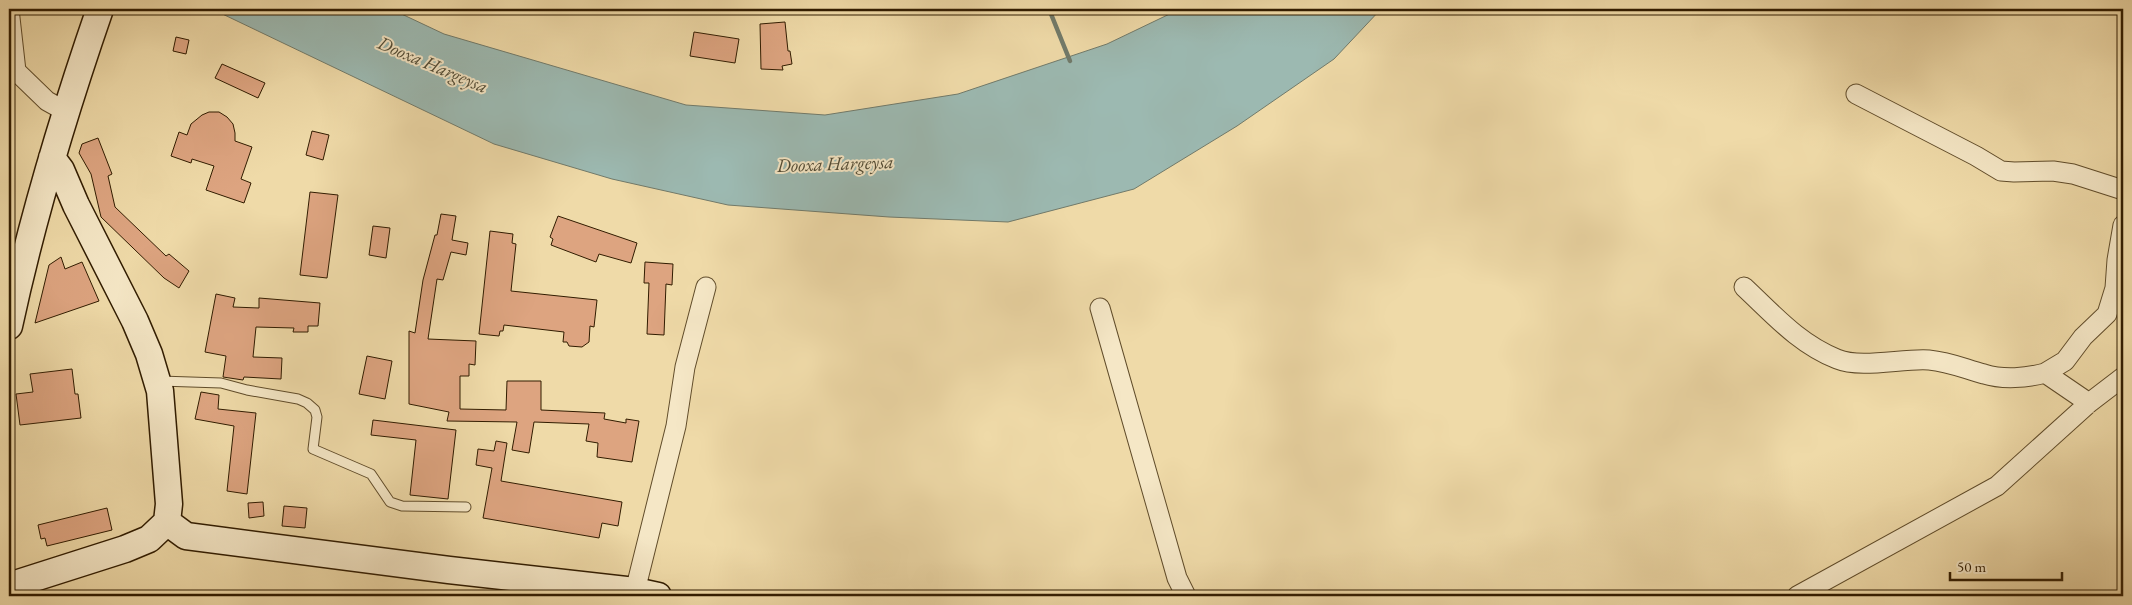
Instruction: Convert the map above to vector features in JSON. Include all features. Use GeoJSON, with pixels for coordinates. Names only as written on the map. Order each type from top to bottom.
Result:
{"type":"FeatureCollection","features":[{"type":"Feature","properties":{"kind":"main road"},"geometry":{"type":"LineString","coordinates":[[9,326],[65,111],[100,9]]}},
{"type":"Feature","properties":{"kind":"main road"},"geometry":{"type":"LineString","coordinates":[[9,586],[125,549],[149,539],[167,522],[169,504],[164,419],[160,390],[149,354],[131,312],[76,204],[62,170],[52,158]]}},
{"type":"Feature","properties":{"kind":"main road"},"geometry":{"type":"LineString","coordinates":[[167,522],[186,536],[647,593]]}},
{"type":"Feature","properties":{"kind":"street"},"geometry":{"type":"LineString","coordinates":[[9,9],[12,70],[48,101],[65,111]]}},
{"type":"Feature","properties":{"kind":"street"},"geometry":{"type":"LineString","coordinates":[[1856,94],[1976,156],[2001,171],[2053,171],[2073,174],[2123,190]]}},
{"type":"Feature","properties":{"kind":"street"},"geometry":{"type":"LineString","coordinates":[[1744,288],[1804,343],[1839,360],[1864,362],[1928,360],[1960,365],[1986,375],[2028,378],[2045,373],[2065,361],[2083,337],[2107,314],[2114,288],[2123,225]]}},
{"type":"Feature","properties":{"kind":"street"},"geometry":{"type":"LineString","coordinates":[[647,593],[685,367],[706,287]]}},
{"type":"Feature","properties":{"kind":"street"},"geometry":{"type":"LineString","coordinates":[[1100,308],[1177,578],[1186,596]]}},
{"type":"Feature","properties":{"kind":"street"},"geometry":{"type":"LineString","coordinates":[[2045,373],[2089,403]]}},
{"type":"Feature","properties":{"kind":"street"},"geometry":{"type":"LineString","coordinates":[[1797,596],[1997,486],[2089,403],[2123,377]]}},
{"type":"Feature","properties":{"kind":"lane"},"geometry":{"type":"LineString","coordinates":[[157,380],[221,383],[307,402],[315,410],[317,418],[313,450],[371,474],[390,502],[402,506],[466,507]]}},
{"type":"Feature","properties":{"kind":"water","name":"Dooxa Hargeysa"},"geometry":{"type":"Polygon","coordinates":[[[212,9],[391,9],[444,34],[686,105],[825,115],[958,94],[1107,44],[1180,9],[1381,9],[1334,59],[1237,126],[1134,189],[1008,222],[889,217],[728,205],[612,179],[494,144],[212,9]]]}},
{"type":"Feature","properties":{"kind":"building"},"geometry":{"type":"Polygon","coordinates":[[[785,22],[788,51],[790,51],[792,64],[782,66],[783,70],[761,69],[760,24],[785,22]]]}},
{"type":"Feature","properties":{"kind":"building"},"geometry":{"type":"Polygon","coordinates":[[[694,32],[739,39],[735,63],[690,56],[694,32]]]}},
{"type":"Feature","properties":{"kind":"building"},"geometry":{"type":"Polygon","coordinates":[[[176,37],[189,40],[186,54],[173,51],[176,37]]]}},
{"type":"Feature","properties":{"kind":"building"},"geometry":{"type":"Polygon","coordinates":[[[222,64],[265,83],[258,98],[215,78],[222,64]]]}},
{"type":"Feature","properties":{"kind":"building"},"geometry":{"type":"Polygon","coordinates":[[[209,112],[219,112],[227,117],[233,124],[235,141],[252,147],[241,179],[251,183],[244,203],[206,190],[214,166],[192,159],[191,163],[171,156],[179,132],[187,135],[191,124],[209,112]]]}},
{"type":"Feature","properties":{"kind":"building"},"geometry":{"type":"Polygon","coordinates":[[[312,131],[329,135],[323,160],[306,155],[312,131]]]}},
{"type":"Feature","properties":{"kind":"building"},"geometry":{"type":"Polygon","coordinates":[[[98,138],[112,174],[108,176],[115,207],[166,256],[169,254],[189,271],[179,288],[164,278],[101,217],[91,174],[79,153],[82,144],[98,138]]]}},
{"type":"Feature","properties":{"kind":"building"},"geometry":{"type":"Polygon","coordinates":[[[310,192],[338,195],[327,278],[300,275],[310,192]]]}},
{"type":"Feature","properties":{"kind":"building"},"geometry":{"type":"Polygon","coordinates":[[[441,214],[456,216],[452,240],[468,243],[466,255],[451,252],[443,280],[437,279],[428,339],[476,341],[475,365],[469,364],[469,376],[460,376],[460,409],[506,410],[507,381],[541,381],[541,410],[605,413],[604,419],[626,423],[626,419],[639,421],[632,462],[597,457],[598,443],[586,441],[589,424],[534,422],[529,453],[512,450],[517,422],[447,421],[449,412],[409,404],[409,331],[415,333],[423,280],[435,235],[437,235],[441,214]]]}},
{"type":"Feature","properties":{"kind":"building"},"geometry":{"type":"Polygon","coordinates":[[[558,216],[637,243],[631,263],[599,254],[596,262],[551,245],[553,239],[550,237],[558,216]]]}},
{"type":"Feature","properties":{"kind":"building"},"geometry":{"type":"Polygon","coordinates":[[[373,226],[390,228],[386,258],[369,255],[373,226]]]}},
{"type":"Feature","properties":{"kind":"building"},"geometry":{"type":"Polygon","coordinates":[[[490,231],[513,234],[512,243],[516,244],[511,291],[597,300],[594,327],[590,326],[589,342],[582,347],[569,346],[567,342],[563,342],[564,332],[504,325],[503,331],[500,331],[499,336],[479,334],[490,231]]]}},
{"type":"Feature","properties":{"kind":"building"},"geometry":{"type":"Polygon","coordinates":[[[61,257],[65,269],[82,262],[99,301],[35,323],[49,265],[61,257]]]}},
{"type":"Feature","properties":{"kind":"building"},"geometry":{"type":"Polygon","coordinates":[[[645,262],[673,264],[672,285],[666,284],[664,335],[647,334],[649,283],[644,283],[645,262]]]}},
{"type":"Feature","properties":{"kind":"building"},"geometry":{"type":"Polygon","coordinates":[[[216,294],[235,298],[233,307],[259,308],[259,298],[320,303],[318,326],[308,326],[308,332],[293,332],[294,328],[256,327],[253,357],[282,358],[281,379],[244,377],[243,380],[223,377],[226,356],[205,352],[216,294]]]}},
{"type":"Feature","properties":{"kind":"building"},"geometry":{"type":"Polygon","coordinates":[[[367,356],[392,361],[385,399],[359,394],[367,356]]]}},
{"type":"Feature","properties":{"kind":"building"},"geometry":{"type":"Polygon","coordinates":[[[72,369],[75,394],[78,394],[81,418],[20,425],[16,394],[33,392],[30,374],[72,369]]]}},
{"type":"Feature","properties":{"kind":"building"},"geometry":{"type":"Polygon","coordinates":[[[201,392],[219,395],[218,409],[256,413],[247,494],[227,491],[234,426],[195,419],[201,392]]]}},
{"type":"Feature","properties":{"kind":"building"},"geometry":{"type":"Polygon","coordinates":[[[373,420],[456,430],[448,499],[410,495],[416,440],[371,435],[373,420]]]}},
{"type":"Feature","properties":{"kind":"building"},"geometry":{"type":"Polygon","coordinates":[[[496,441],[507,443],[501,481],[622,502],[618,526],[602,523],[599,538],[483,518],[492,468],[476,465],[478,449],[494,451],[496,441]]]}},
{"type":"Feature","properties":{"kind":"building"},"geometry":{"type":"Polygon","coordinates":[[[263,502],[264,516],[249,518],[248,503],[263,502]]]}},
{"type":"Feature","properties":{"kind":"building"},"geometry":{"type":"Polygon","coordinates":[[[284,506],[307,508],[305,528],[282,526],[284,506]]]}},
{"type":"Feature","properties":{"kind":"building"},"geometry":{"type":"Polygon","coordinates":[[[107,508],[112,530],[47,546],[45,538],[41,539],[38,525],[107,508]]]}},
{"type":"Feature","properties":{"kind":"waterway"},"geometry":{"type":"LineString","coordinates":[[1049,9],[1070,61]]}}]}
